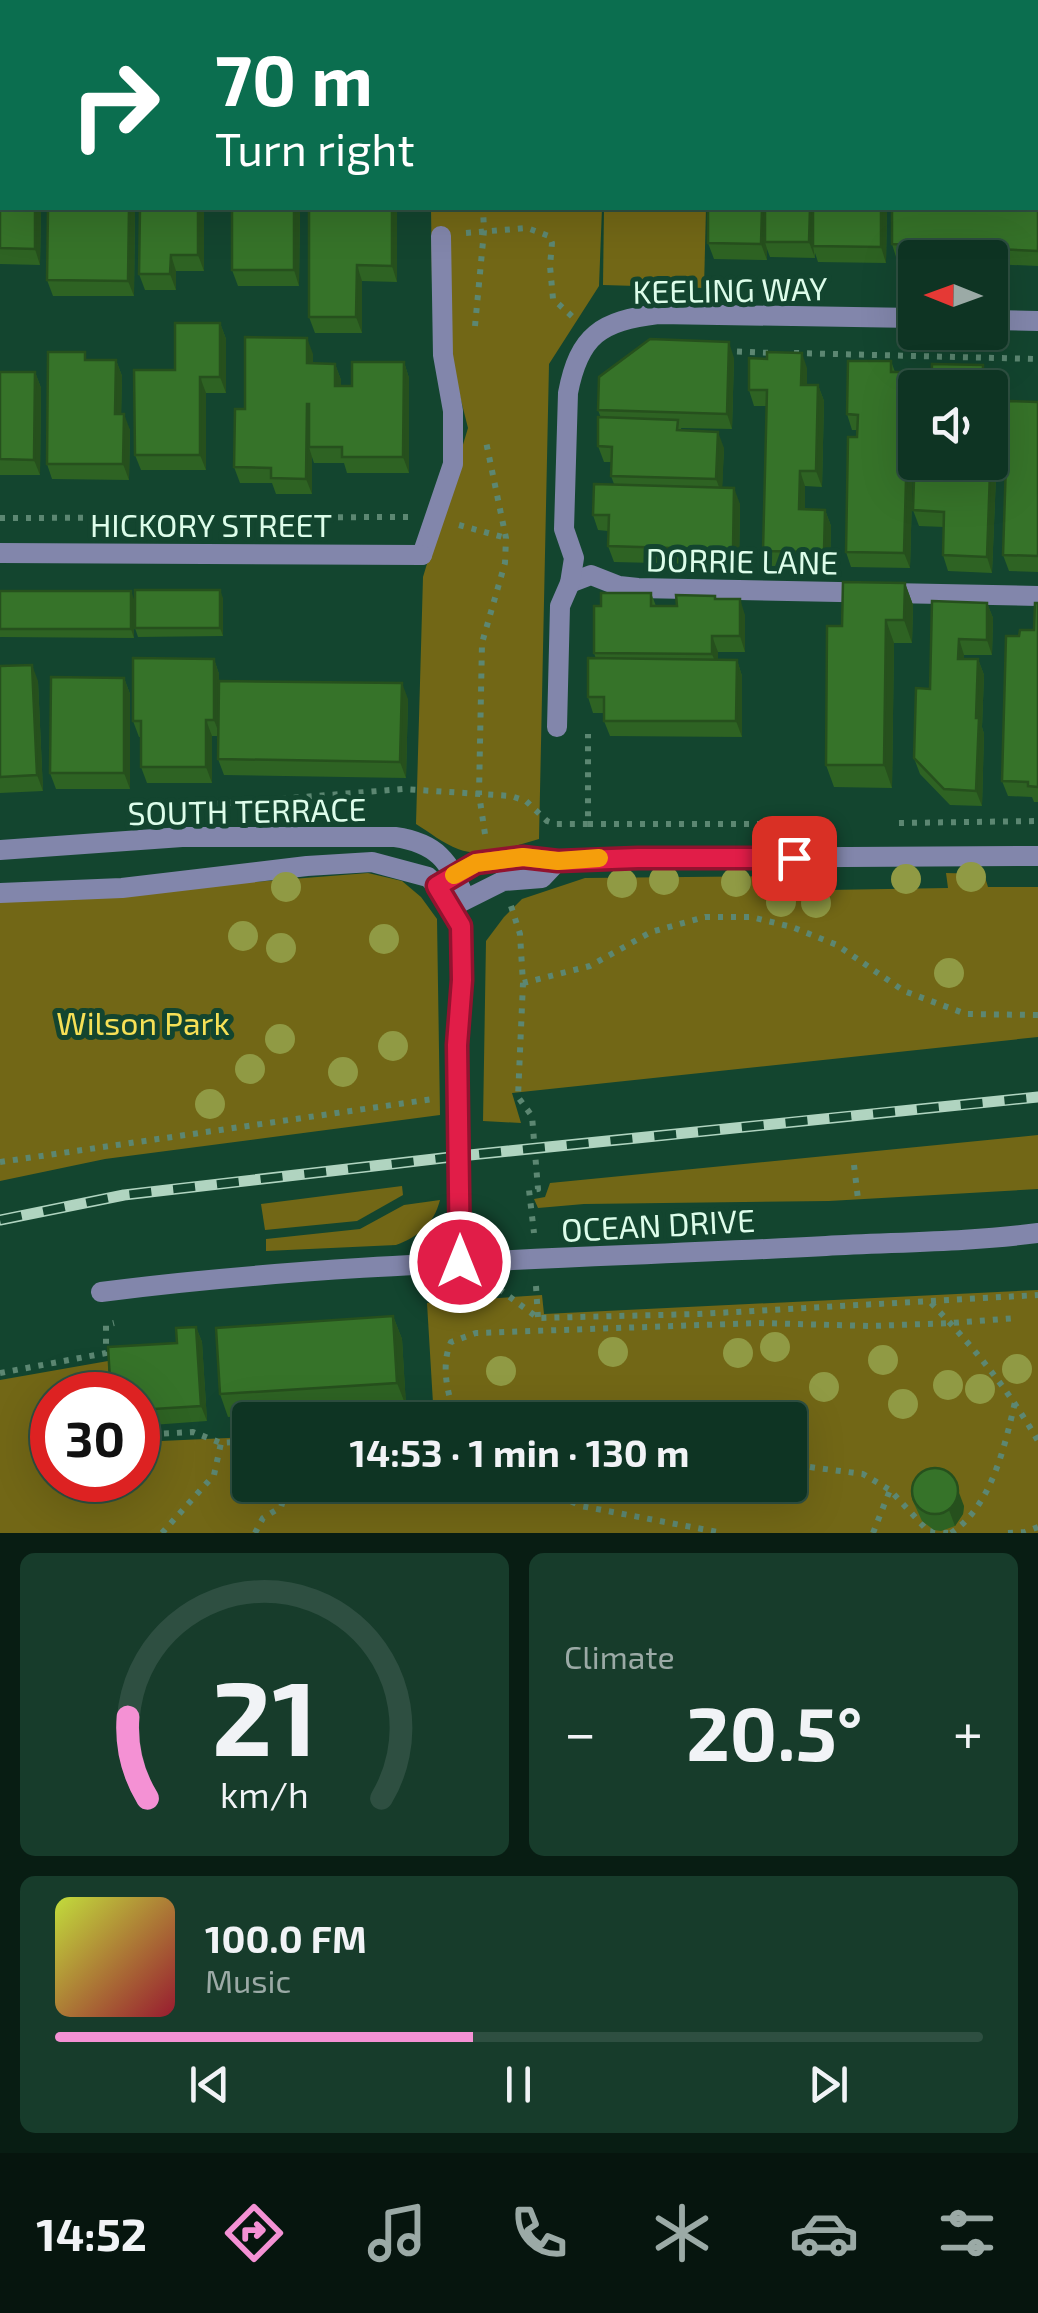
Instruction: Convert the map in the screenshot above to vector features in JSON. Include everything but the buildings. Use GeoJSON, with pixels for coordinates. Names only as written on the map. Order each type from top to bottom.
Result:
{"type":"FeatureCollection","features":[{"type":"Feature","properties":{"kind":"street"},"geometry":{"type":"LineString","coordinates":[[434,518],[453,464],[454,411],[443,355],[441,236]]}},
{"type":"Feature","properties":{"kind":"street","name":"KEELING WAY"},"geometry":{"type":"LineString","coordinates":[[592,336],[618,321],[658,314],[898,318]]}},
{"type":"Feature","properties":{"kind":"street"},"geometry":{"type":"LineString","coordinates":[[1008,320],[1038,320]]}},
{"type":"Feature","properties":{"kind":"street"},"geometry":{"type":"LineString","coordinates":[[558,727],[560,606],[570,583],[574,558],[567,543],[564,514],[568,394],[581,350],[592,336]]}},
{"type":"Feature","properties":{"kind":"street","name":"HICKORY STREET"},"geometry":{"type":"LineString","coordinates":[[0,553],[422,555],[434,518]]}},
{"type":"Feature","properties":{"kind":"street","name":"DORRIE LANE"},"geometry":{"type":"LineString","coordinates":[[570,583],[591,575],[619,586],[638,588],[1038,596]]}},
{"type":"Feature","properties":{"kind":"street","name":"SOUTH TERRACE"},"geometry":{"type":"LineString","coordinates":[[0,850],[182,837],[395,837],[436,851],[458,911]]}},
{"type":"Feature","properties":{"kind":"street"},"geometry":{"type":"LineString","coordinates":[[446,880],[476,863],[523,857],[558,861],[1038,856]]}},
{"type":"Feature","properties":{"kind":"street"},"geometry":{"type":"LineString","coordinates":[[460,1262],[457,1045],[462,980],[458,911],[503,881],[542,878],[558,861]]}},
{"type":"Feature","properties":{"kind":"street","name":"SOUTH TERRACE"},"geometry":{"type":"LineString","coordinates":[[0,893],[122,888],[345,862],[372,862],[446,880]]}},
{"type":"Feature","properties":{"kind":"street","name":"OCEAN DRIVE"},"geometry":{"type":"LineString","coordinates":[[101,1292],[460,1262],[1038,1233]]}},
{"type":"Feature","properties":{"kind":"path"},"geometry":{"type":"LineString","coordinates":[[474,342],[483,210]]}},
{"type":"Feature","properties":{"kind":"path"},"geometry":{"type":"LineString","coordinates":[[484,232],[527,228],[548,236],[552,243],[553,299],[592,336]]}},
{"type":"Feature","properties":{"kind":"path"},"geometry":{"type":"LineString","coordinates":[[710,351],[1038,359]]}},
{"type":"Feature","properties":{"kind":"path"},"geometry":{"type":"LineString","coordinates":[[482,422],[506,538],[504,563],[482,642],[479,794],[491,862]]}},
{"type":"Feature","properties":{"kind":"path"},"geometry":{"type":"LineString","coordinates":[[0,518],[434,518],[506,538]]}},
{"type":"Feature","properties":{"kind":"path"},"geometry":{"type":"LineString","coordinates":[[199,806],[403,788],[479,794]]}},
{"type":"Feature","properties":{"kind":"path"},"geometry":{"type":"LineString","coordinates":[[896,824],[1038,821]]}},
{"type":"Feature","properties":{"kind":"path"},"geometry":{"type":"LineString","coordinates":[[588,824],[761,824]]}},
{"type":"Feature","properties":{"kind":"path"},"geometry":{"type":"LineString","coordinates":[[503,881],[520,934],[518,1097],[532,1116],[538,1189],[529,1190],[538,1318]]}},
{"type":"Feature","properties":{"kind":"path"},"geometry":{"type":"LineString","coordinates":[[522,983],[590,966],[651,932],[705,917],[751,917],[792,927],[837,945],[904,991],[966,1014],[1038,1015]]}},
{"type":"Feature","properties":{"kind":"path"},"geometry":{"type":"LineString","coordinates":[[0,1162],[459,1095]]}},
{"type":"Feature","properties":{"kind":"path"},"geometry":{"type":"LineString","coordinates":[[854,1164],[858,1199]]}},
{"type":"Feature","properties":{"kind":"path"},"geometry":{"type":"LineString","coordinates":[[498,1288],[538,1318],[1038,1295]]}},
{"type":"Feature","properties":{"kind":"path"},"geometry":{"type":"LineString","coordinates":[[930,1302],[1015,1401],[1038,1441]]}},
{"type":"Feature","properties":{"kind":"path"},"geometry":{"type":"LineString","coordinates":[[449,1402],[445,1355],[452,1342],[476,1333],[759,1323],[952,1324],[1016,1318]]}},
{"type":"Feature","properties":{"kind":"path"},"geometry":{"type":"LineString","coordinates":[[106,1353],[106,1325],[121,1321]]}},
{"type":"Feature","properties":{"kind":"path"},"geometry":{"type":"LineString","coordinates":[[0,1373],[106,1353],[115,1356]]}},
{"type":"Feature","properties":{"kind":"path"},"geometry":{"type":"LineString","coordinates":[[951,1533],[967,1522],[1004,1454],[1015,1401]]}},
{"type":"Feature","properties":{"kind":"path"},"geometry":{"type":"LineString","coordinates":[[160,1434],[193,1432],[221,1443],[232,1442]]}},
{"type":"Feature","properties":{"kind":"path"},"geometry":{"type":"LineString","coordinates":[[162,1533],[214,1475],[221,1443]]}},
{"type":"Feature","properties":{"kind":"path"},"geometry":{"type":"LineString","coordinates":[[810,1467],[863,1474],[913,1508],[928,1531],[965,1533]]}},
{"type":"Feature","properties":{"kind":"path"},"geometry":{"type":"LineString","coordinates":[[873,1533],[890,1490]]}},
{"type":"Feature","properties":{"kind":"path"},"geometry":{"type":"LineString","coordinates":[[255,1533],[263,1518],[282,1502]]}},
{"type":"Feature","properties":{"kind":"path"},"geometry":{"type":"LineString","coordinates":[[572,1502],[723,1533]]}},
{"type":"Feature","properties":{"kind":"path"},"geometry":{"type":"LineString","coordinates":[[964,1506],[976,1506]]}},
{"type":"Feature","properties":{"kind":"path"},"geometry":{"type":"LineString","coordinates":[[1008,1533],[1038,1528]]}},
{"type":"Feature","properties":{"kind":"green space"},"geometry":{"type":"Polygon","coordinates":[[[431,210],[602,210],[599,286],[549,364],[539,839],[488,852],[458,849],[416,824],[423,577],[468,428],[432,285],[431,210]]]}},
{"type":"Feature","properties":{"kind":"green space"},"geometry":{"type":"Polygon","coordinates":[[[604,210],[706,210],[704,288],[603,285],[604,210]]]}},
{"type":"Feature","properties":{"kind":"green space","name":"Wilson Park"},"geometry":{"type":"Polygon","coordinates":[[[368,873],[402,881],[421,897],[437,919],[440,1115],[105,1159],[0,1181],[0,902],[368,873]]]}},
{"type":"Feature","properties":{"kind":"green space"},"geometry":{"type":"Polygon","coordinates":[[[946,873],[984,874],[988,887],[1038,887],[1038,1037],[512,1093],[521,1123],[483,1121],[486,941],[522,899],[585,878],[804,876],[827,890],[948,888],[946,873]]]}},
{"type":"Feature","properties":{"kind":"green space"},"geometry":{"type":"Polygon","coordinates":[[[1038,1135],[1038,1189],[829,1201],[538,1208],[534,1199],[545,1197],[550,1183],[1038,1135]]]}},
{"type":"Feature","properties":{"kind":"green space"},"geometry":{"type":"Polygon","coordinates":[[[402,1186],[403,1195],[357,1221],[265,1230],[261,1204],[402,1186]]]}},
{"type":"Feature","properties":{"kind":"green space"},"geometry":{"type":"Polygon","coordinates":[[[440,1200],[424,1228],[396,1245],[266,1251],[266,1239],[360,1229],[404,1205],[440,1200]]]}},
{"type":"Feature","properties":{"kind":"green space"},"geometry":{"type":"Polygon","coordinates":[[[1038,1290],[1038,1533],[0,1533],[0,1380],[30,1375],[30,1502],[160,1502],[160,1441],[232,1438],[232,1502],[807,1502],[807,1402],[433,1402],[427,1303],[542,1295],[544,1314],[1038,1290]]]}},
{"type":"Feature","properties":{"kind":"green space"},"geometry":{"type":"Polygon","coordinates":[[[108,1361],[109,1372],[45,1372],[108,1361]]]}},
{"type":"Feature","properties":{"kind":"railway"},"geometry":{"type":"LineString","coordinates":[[0,1220],[124,1195],[1038,1097]]}},
{"type":"Feature","properties":{"kind":"slow traffic"},"geometry":{"type":"LineString","coordinates":[[454,875],[476,863],[523,857],[558,861],[599,858]]}},
{"type":"Feature","properties":{"kind":"route"},"geometry":{"type":"LineString","coordinates":[[460,1262],[457,1045],[461,926],[437,886],[476,863],[523,857],[558,861],[794,858]]}}]}
